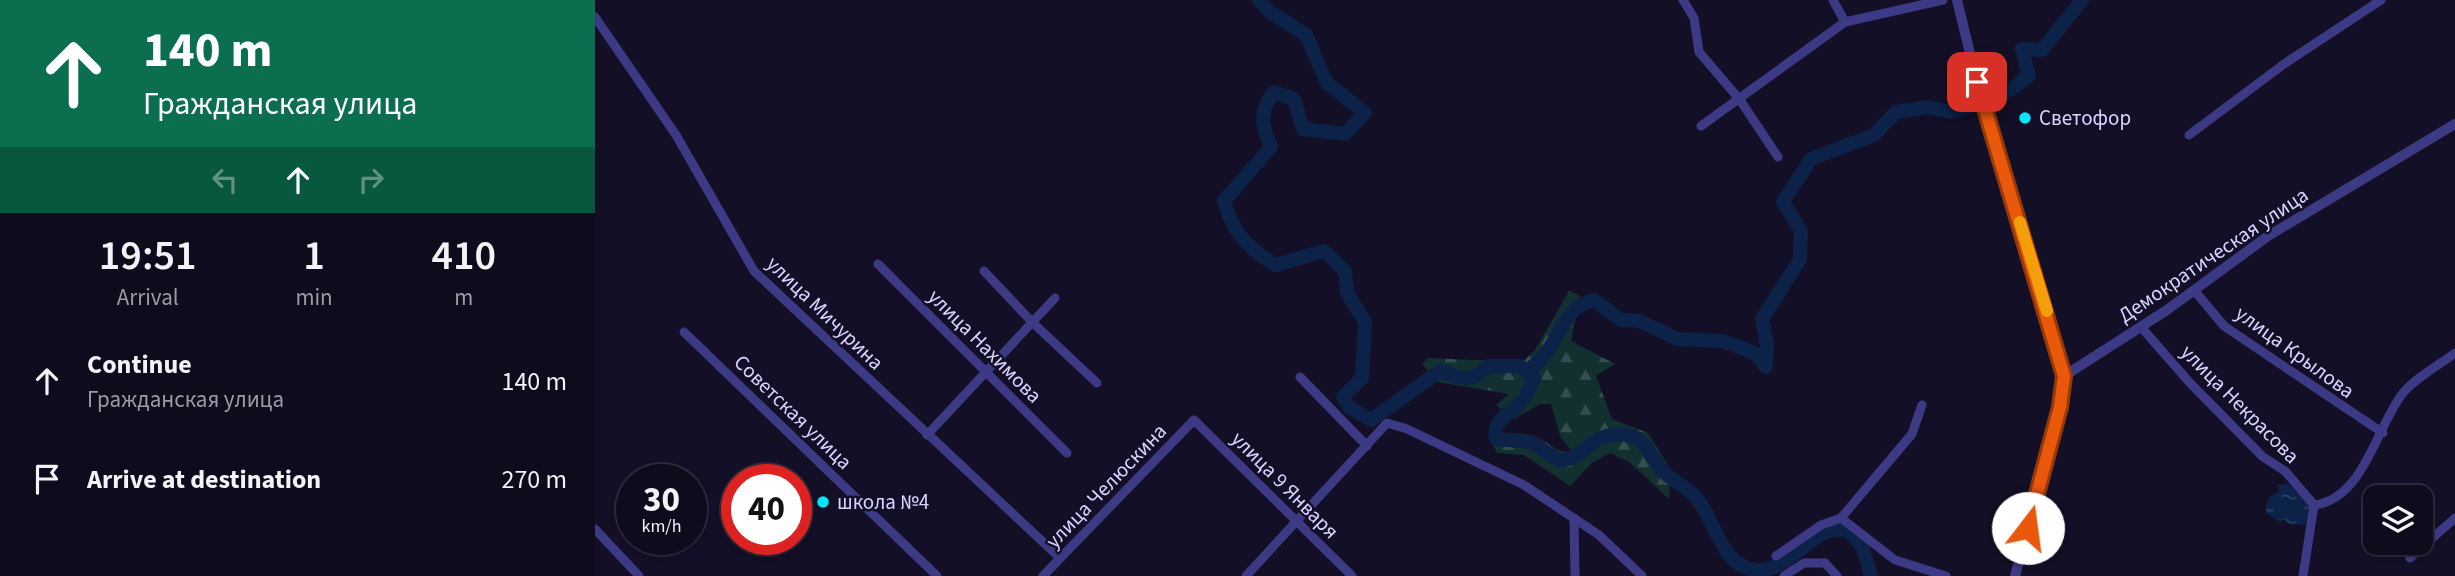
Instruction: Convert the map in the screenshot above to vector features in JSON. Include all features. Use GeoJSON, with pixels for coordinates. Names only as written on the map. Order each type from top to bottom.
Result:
{"type":"FeatureCollection","features":[{"type":"Feature","properties":{"kind":"street"},"geometry":{"type":"LineString","coordinates":[[1683,0],[1694,18],[1699,52],[1740,100],[1778,157]]}},
{"type":"Feature","properties":{"kind":"street"},"geometry":{"type":"LineString","coordinates":[[1833,0],[1845,23]]}},
{"type":"Feature","properties":{"kind":"street"},"geometry":{"type":"LineString","coordinates":[[1701,126],[1845,23],[1943,0]]}},
{"type":"Feature","properties":{"kind":"street"},"geometry":{"type":"LineString","coordinates":[[1957,0],[1962,30],[1981,97],[2064,376],[2060,407],[2015,576]]}},
{"type":"Feature","properties":{"kind":"street"},"geometry":{"type":"LineString","coordinates":[[2189,135],[2284,64],[2381,0]]}},
{"type":"Feature","properties":{"kind":"street","name":"улица Мичурина"},"geometry":{"type":"LineString","coordinates":[[595,17],[676,135],[754,271],[1060,558]]}},
{"type":"Feature","properties":{"kind":"street","name":"Демократическая улица"},"geometry":{"type":"LineString","coordinates":[[2064,376],[2141,327],[2268,236],[2455,124]]}},
{"type":"Feature","properties":{"kind":"street","name":"улица Нахимова"},"geometry":{"type":"LineString","coordinates":[[878,264],[1067,453]]}},
{"type":"Feature","properties":{"kind":"street"},"geometry":{"type":"LineString","coordinates":[[983,271],[1032,323],[1097,383]]}},
{"type":"Feature","properties":{"kind":"street","name":"улица Крылова"},"geometry":{"type":"LineString","coordinates":[[2194,290],[2224,326],[2383,433]]}},
{"type":"Feature","properties":{"kind":"street"},"geometry":{"type":"LineString","coordinates":[[927,435],[1055,298]]}},
{"type":"Feature","properties":{"kind":"street","name":"улица Некрасова"},"geometry":{"type":"LineString","coordinates":[[2141,327],[2190,383],[2263,457],[2285,471],[2314,505]]}},
{"type":"Feature","properties":{"kind":"street","name":"Советская улица"},"geometry":{"type":"LineString","coordinates":[[684,331],[937,576]]}},
{"type":"Feature","properties":{"kind":"street"},"geometry":{"type":"LineString","coordinates":[[2303,576],[2314,505],[2330,503],[2358,475],[2403,393],[2455,353]]}},
{"type":"Feature","properties":{"kind":"street"},"geometry":{"type":"LineString","coordinates":[[1300,377],[1367,446]]}},
{"type":"Feature","properties":{"kind":"street"},"geometry":{"type":"LineString","coordinates":[[1776,556],[1821,525],[1841,518],[1912,434],[1922,405]]}},
{"type":"Feature","properties":{"kind":"street","name":"улица 9 Января"},"geometry":{"type":"LineString","coordinates":[[1193,419],[1352,576]]}},
{"type":"Feature","properties":{"kind":"street","name":"улица Челюскина"},"geometry":{"type":"LineString","coordinates":[[1043,576],[1193,419]]}},
{"type":"Feature","properties":{"kind":"street"},"geometry":{"type":"LineString","coordinates":[[1246,576],[1387,423],[1407,429],[1524,485],[1599,535],[1642,576]]}},
{"type":"Feature","properties":{"kind":"street"},"geometry":{"type":"LineString","coordinates":[[1574,518],[1575,576]]}},
{"type":"Feature","properties":{"kind":"street"},"geometry":{"type":"LineString","coordinates":[[1841,518],[1895,560],[1946,576]]}},
{"type":"Feature","properties":{"kind":"street"},"geometry":{"type":"LineString","coordinates":[[2410,558],[2455,518]]}},
{"type":"Feature","properties":{"kind":"street"},"geometry":{"type":"LineString","coordinates":[[596,533],[639,576]]}},
{"type":"Feature","properties":{"kind":"street"},"geometry":{"type":"LineString","coordinates":[[1784,576],[1804,564],[1814,563],[1825,563],[1837,576]]}},
{"type":"Feature","properties":{"kind":"green space"},"geometry":{"type":"Polygon","coordinates":[[[1569,291],[1580,296],[1571,341],[1615,364],[1596,376],[1612,419],[1648,433],[1670,469],[1669,499],[1629,462],[1610,453],[1592,463],[1570,486],[1524,455],[1497,453],[1490,438],[1515,434],[1536,437],[1560,450],[1572,452],[1561,438],[1551,404],[1540,404],[1514,419],[1496,405],[1509,394],[1437,382],[1422,364],[1428,358],[1523,362],[1535,350],[1569,291]]]}},
{"type":"Feature","properties":{"kind":"water"},"geometry":{"type":"Polygon","coordinates":[[[2289,484],[2310,505],[2305,525],[2288,524],[2285,519],[2279,522],[2266,513],[2268,499],[2279,491],[2277,485],[2289,484]]]}},
{"type":"Feature","properties":{"kind":"waterway"},"geometry":{"type":"LineString","coordinates":[[1259,0],[1270,12],[1306,35],[1327,83],[1365,113],[1345,134],[1303,129],[1294,99],[1274,92],[1263,118],[1271,147],[1224,201],[1231,221],[1243,238],[1258,253],[1276,265],[1324,251],[1345,271],[1347,293],[1365,322],[1362,378],[1343,397],[1349,407],[1371,420],[1440,371],[1471,378],[1489,366],[1520,366],[1534,378],[1524,399],[1500,421],[1495,432],[1496,439],[1531,442],[1560,461],[1570,459],[1605,436],[1633,436],[1646,447],[1664,472],[1701,503],[1726,550],[1744,567],[1756,570],[1775,567],[1826,532],[1847,530],[1862,545],[1871,576]]}},
{"type":"Feature","properties":{"kind":"waterway"},"geometry":{"type":"LineString","coordinates":[[1526,371],[1547,352],[1573,312],[1594,300],[1621,320],[1640,321],[1677,339],[1722,341],[1735,345],[1756,354],[1766,367],[1767,346],[1762,319],[1800,259],[1801,231],[1783,202],[1811,159],[1874,135],[1896,112],[1928,107],[1951,112],[2000,97],[2029,76],[2022,49],[2042,50],[2082,0]]}},
{"type":"Feature","properties":{"kind":"slow traffic"},"geometry":{"type":"LineString","coordinates":[[2020,222],[2047,311]]}},
{"type":"Feature","properties":{"kind":"place","name":"Светофор"},"geometry":{"type":"Point","coordinates":[2025,118]}},
{"type":"Feature","properties":{"kind":"place","name":"школа №4"},"geometry":{"type":"Point","coordinates":[823,502]}},
{"type":"Feature","properties":{"kind":"route"},"geometry":{"type":"LineString","coordinates":[[1977,82],[2062,360],[2064,376],[2060,407],[2028,528]]}}]}
